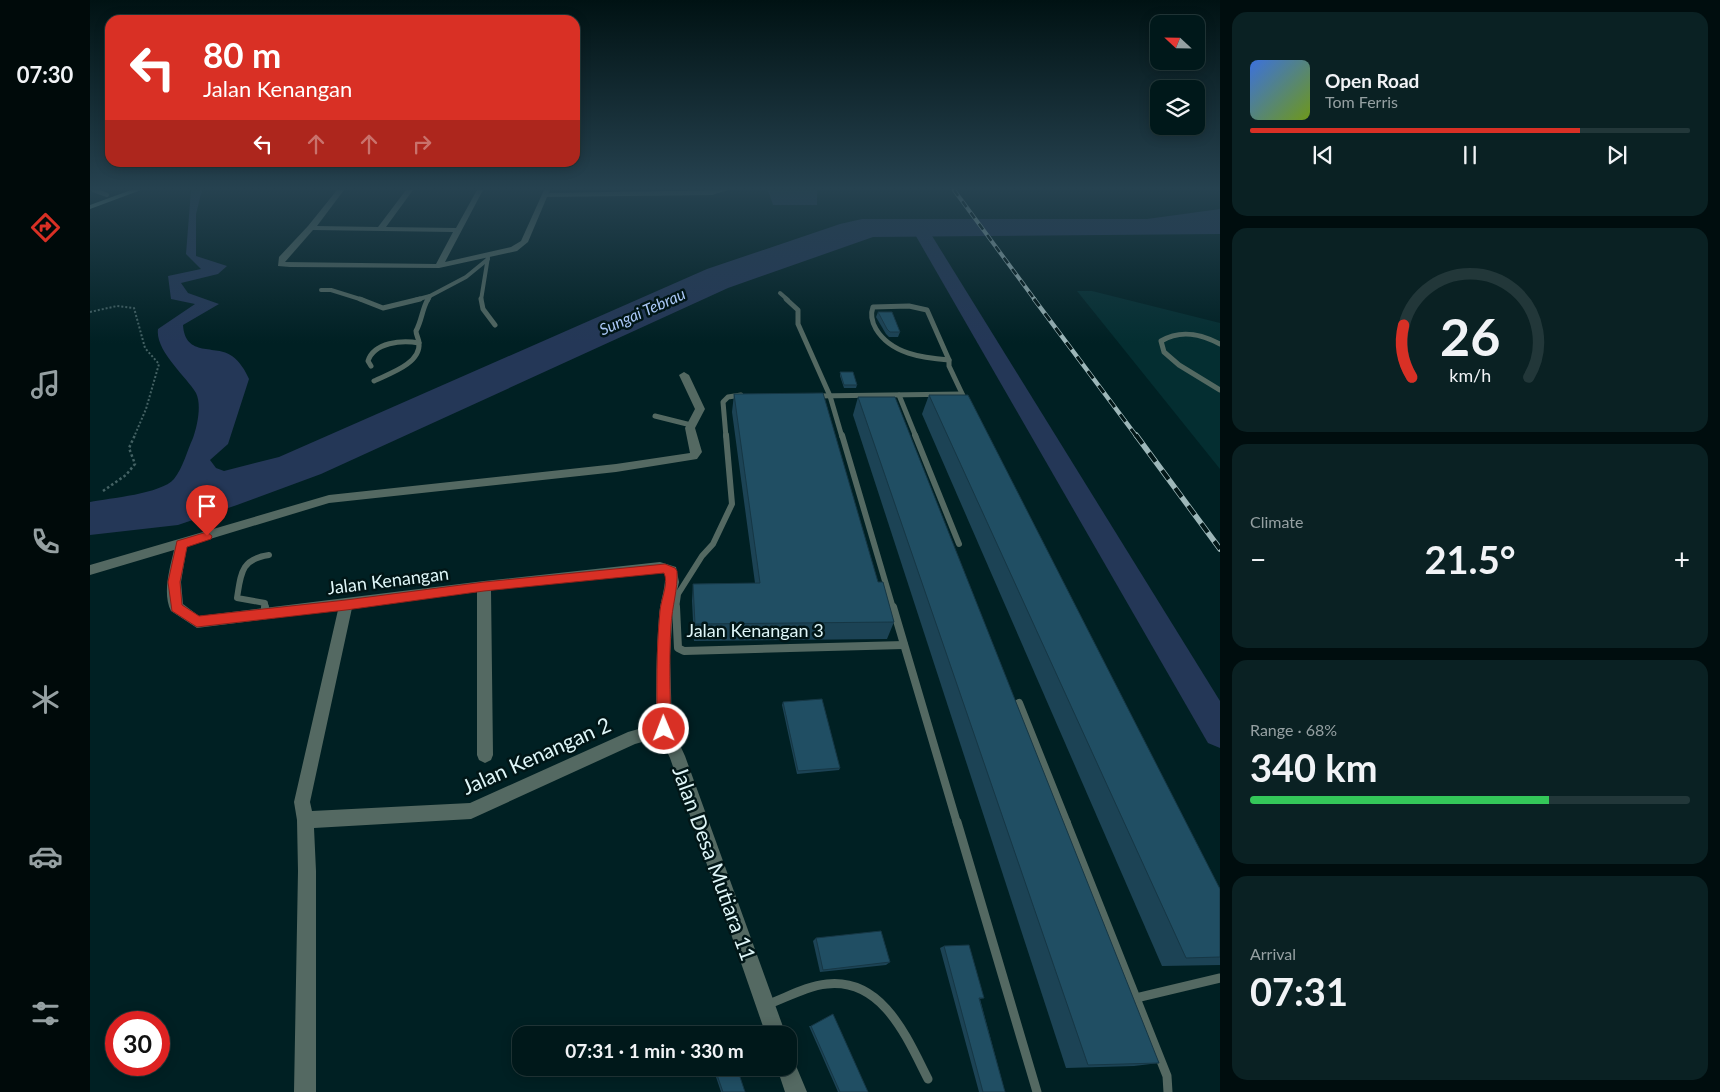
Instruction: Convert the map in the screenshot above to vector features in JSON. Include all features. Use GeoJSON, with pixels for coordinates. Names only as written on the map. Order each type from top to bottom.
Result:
{"type":"FeatureCollection","features":[{"type":"Feature","properties":{"kind":"street"},"geometry":{"type":"LineString","coordinates":[[299,241],[282,259],[281,264],[439,266],[488,257],[520,245],[522,241]]}},
{"type":"Feature","properties":{"kind":"street"},"geometry":{"type":"LineString","coordinates":[[439,266],[452,241]]}},
{"type":"Feature","properties":{"kind":"street"},"geometry":{"type":"LineString","coordinates":[[90,570],[328,499],[616,468],[689,457],[696,452],[690,428],[700,409],[684,375]]}},
{"type":"Feature","properties":{"kind":"street","name":"Jalan Kenangan"},"geometry":{"type":"LineString","coordinates":[[181,544],[174,582],[176,607],[197,622],[346,605],[484,586],[660,567],[671,571]]}},
{"type":"Feature","properties":{"kind":"street","name":"Jalan Desa Mutiara 11"},"geometry":{"type":"LineString","coordinates":[[671,571],[672,582],[666,609],[663,656],[664,729],[677,756],[773,1026]]}},
{"type":"Feature","properties":{"kind":"street"},"geometry":{"type":"LineString","coordinates":[[484,586],[485,755]]}},
{"type":"Feature","properties":{"kind":"street"},"geometry":{"type":"LineString","coordinates":[[305,1092],[307,880],[305,820],[302,802],[346,605]]}},
{"type":"Feature","properties":{"kind":"street","name":"Jalan Kenangan 2"},"geometry":{"type":"LineString","coordinates":[[305,820],[471,811],[633,737],[664,729]]}},
{"type":"Feature","properties":{"kind":"street"},"geometry":{"type":"LineString","coordinates":[[791,1076],[796,1092]]}},
{"type":"Feature","properties":{"kind":"lane"},"geometry":{"type":"LineString","coordinates":[[321,290],[331,290],[352,295],[383,308],[430,296],[466,277],[488,257]]}},
{"type":"Feature","properties":{"kind":"lane"},"geometry":{"type":"LineString","coordinates":[[488,257],[486,276],[480,295],[485,316],[495,325]]}},
{"type":"Feature","properties":{"kind":"lane"},"geometry":{"type":"LineString","coordinates":[[780,294],[800,311],[801,316],[798,324],[830,396],[1037,1092]]}},
{"type":"Feature","properties":{"kind":"lane"},"geometry":{"type":"LineString","coordinates":[[371,366],[368,356],[372,352],[402,341],[412,334],[421,322],[423,307],[430,296]]}},
{"type":"Feature","properties":{"kind":"lane"},"geometry":{"type":"LineString","coordinates":[[949,360],[926,359],[890,344],[878,334],[871,318],[874,307],[924,307],[927,310],[949,360],[949,366],[971,411]]}},
{"type":"Feature","properties":{"kind":"lane"},"geometry":{"type":"LineString","coordinates":[[1220,344],[1198,335],[1182,333],[1168,336],[1162,341],[1164,352],[1179,365],[1220,390]]}},
{"type":"Feature","properties":{"kind":"lane"},"geometry":{"type":"LineString","coordinates":[[412,334],[419,343]]}},
{"type":"Feature","properties":{"kind":"lane"},"geometry":{"type":"LineString","coordinates":[[402,341],[419,343]]}},
{"type":"Feature","properties":{"kind":"lane"},"geometry":{"type":"LineString","coordinates":[[374,381],[405,365],[415,357],[419,343]]}},
{"type":"Feature","properties":{"kind":"lane"},"geometry":{"type":"LineString","coordinates":[[810,396],[962,394]]}},
{"type":"Feature","properties":{"kind":"lane","name":"Jalan Kenangan 3"},"geometry":{"type":"LineString","coordinates":[[751,395],[728,397],[722,402],[732,504],[713,544],[702,556],[678,594],[676,606],[678,648],[684,651],[904,645]]}},
{"type":"Feature","properties":{"kind":"lane"},"geometry":{"type":"LineString","coordinates":[[899,395],[959,544]]}},
{"type":"Feature","properties":{"kind":"lane"},"geometry":{"type":"LineString","coordinates":[[656,416],[691,425]]}},
{"type":"Feature","properties":{"kind":"lane"},"geometry":{"type":"LineString","coordinates":[[265,614],[265,603],[237,598],[241,579],[249,561],[254,557],[269,554]]}},
{"type":"Feature","properties":{"kind":"lane"},"geometry":{"type":"LineString","coordinates":[[1019,703],[1167,1076],[1168,1092]]}},
{"type":"Feature","properties":{"kind":"lane"},"geometry":{"type":"LineString","coordinates":[[1136,998],[1220,978]]}},
{"type":"Feature","properties":{"kind":"lane"},"geometry":{"type":"LineString","coordinates":[[765,1005],[829,984],[846,984],[860,987],[881,1001],[896,1019],[928,1079]]}},
{"type":"Feature","properties":{"kind":"path"},"geometry":{"type":"LineString","coordinates":[[90,312],[115,305],[127,305],[134,308],[145,348],[159,364],[146,409],[129,448],[135,464],[126,475],[103,491]]}},
{"type":"Feature","properties":{"kind":"shaded area"},"geometry":{"type":"Polygon","coordinates":[[[1077,291],[1092,291],[1220,323],[1220,469],[1077,291]]]}},
{"type":"Feature","properties":{"kind":"water","name":"Sungai Tebrau"},"geometry":{"type":"Polygon","coordinates":[[[187,241],[196,241],[196,256],[227,266],[218,274],[181,283],[188,293],[219,304],[183,325],[185,335],[189,342],[195,346],[232,356],[242,366],[249,379],[228,444],[210,460],[216,468],[224,471],[279,457],[707,269],[790,241],[862,241],[728,288],[321,474],[178,525],[90,535],[90,502],[147,492],[167,484],[174,479],[180,470],[195,433],[198,416],[198,398],[166,354],[158,337],[158,329],[195,304],[171,299],[168,276],[201,269],[186,254],[187,241]]]}},
{"type":"Feature","properties":{"kind":"building"},"geometry":{"type":"Polygon","coordinates":[[[878,312],[892,312],[900,332],[890,332],[878,312]]]}},
{"type":"Feature","properties":{"kind":"building"},"geometry":{"type":"Polygon","coordinates":[[[840,372],[853,372],[857,385],[844,385],[840,372]]]}},
{"type":"Feature","properties":{"kind":"building"},"geometry":{"type":"Polygon","coordinates":[[[823,393],[878,582],[883,582],[894,622],[695,624],[693,584],[760,583],[734,394],[823,393]]]}},
{"type":"Feature","properties":{"kind":"building"},"geometry":{"type":"Polygon","coordinates":[[[929,395],[968,395],[1220,889],[1220,957],[1186,958],[929,395]]]}},
{"type":"Feature","properties":{"kind":"building"},"geometry":{"type":"Polygon","coordinates":[[[858,397],[895,397],[1159,1063],[1088,1065],[858,397]]]}},
{"type":"Feature","properties":{"kind":"building"},"geometry":{"type":"Polygon","coordinates":[[[822,699],[840,768],[798,771],[783,702],[822,699]]]}},
{"type":"Feature","properties":{"kind":"building"},"geometry":{"type":"Polygon","coordinates":[[[881,931],[890,962],[823,970],[816,938],[881,931]]]}},
{"type":"Feature","properties":{"kind":"building"},"geometry":{"type":"Polygon","coordinates":[[[969,945],[984,998],[979,998],[1005,1092],[983,1092],[944,946],[969,945]]]}},
{"type":"Feature","properties":{"kind":"building"},"geometry":{"type":"Polygon","coordinates":[[[833,1014],[868,1092],[840,1092],[811,1026],[833,1014]]]}},
{"type":"Feature","properties":{"kind":"building"},"geometry":{"type":"Polygon","coordinates":[[[717,1076],[740,1076],[745,1092],[723,1092],[717,1076]]]}},
{"type":"Feature","properties":{"kind":"waterway"},"geometry":{"type":"LineString","coordinates":[[927,241],[1220,732]]}},
{"type":"Feature","properties":{"kind":"railway"},"geometry":{"type":"LineString","coordinates":[[992,241],[1035,300]]}},
{"type":"Feature","properties":{"kind":"railway"},"geometry":{"type":"LineString","coordinates":[[1034,299],[1137,437]]}},
{"type":"Feature","properties":{"kind":"railway"},"geometry":{"type":"LineString","coordinates":[[1136,435],[1220,549]]}},
{"type":"Feature","properties":{"kind":"route"},"geometry":{"type":"LineString","coordinates":[[207,536],[181,544],[174,582],[176,607],[197,622],[346,605],[484,586],[665,568],[671,571],[672,582],[666,609],[663,656],[664,729]]}}]}
